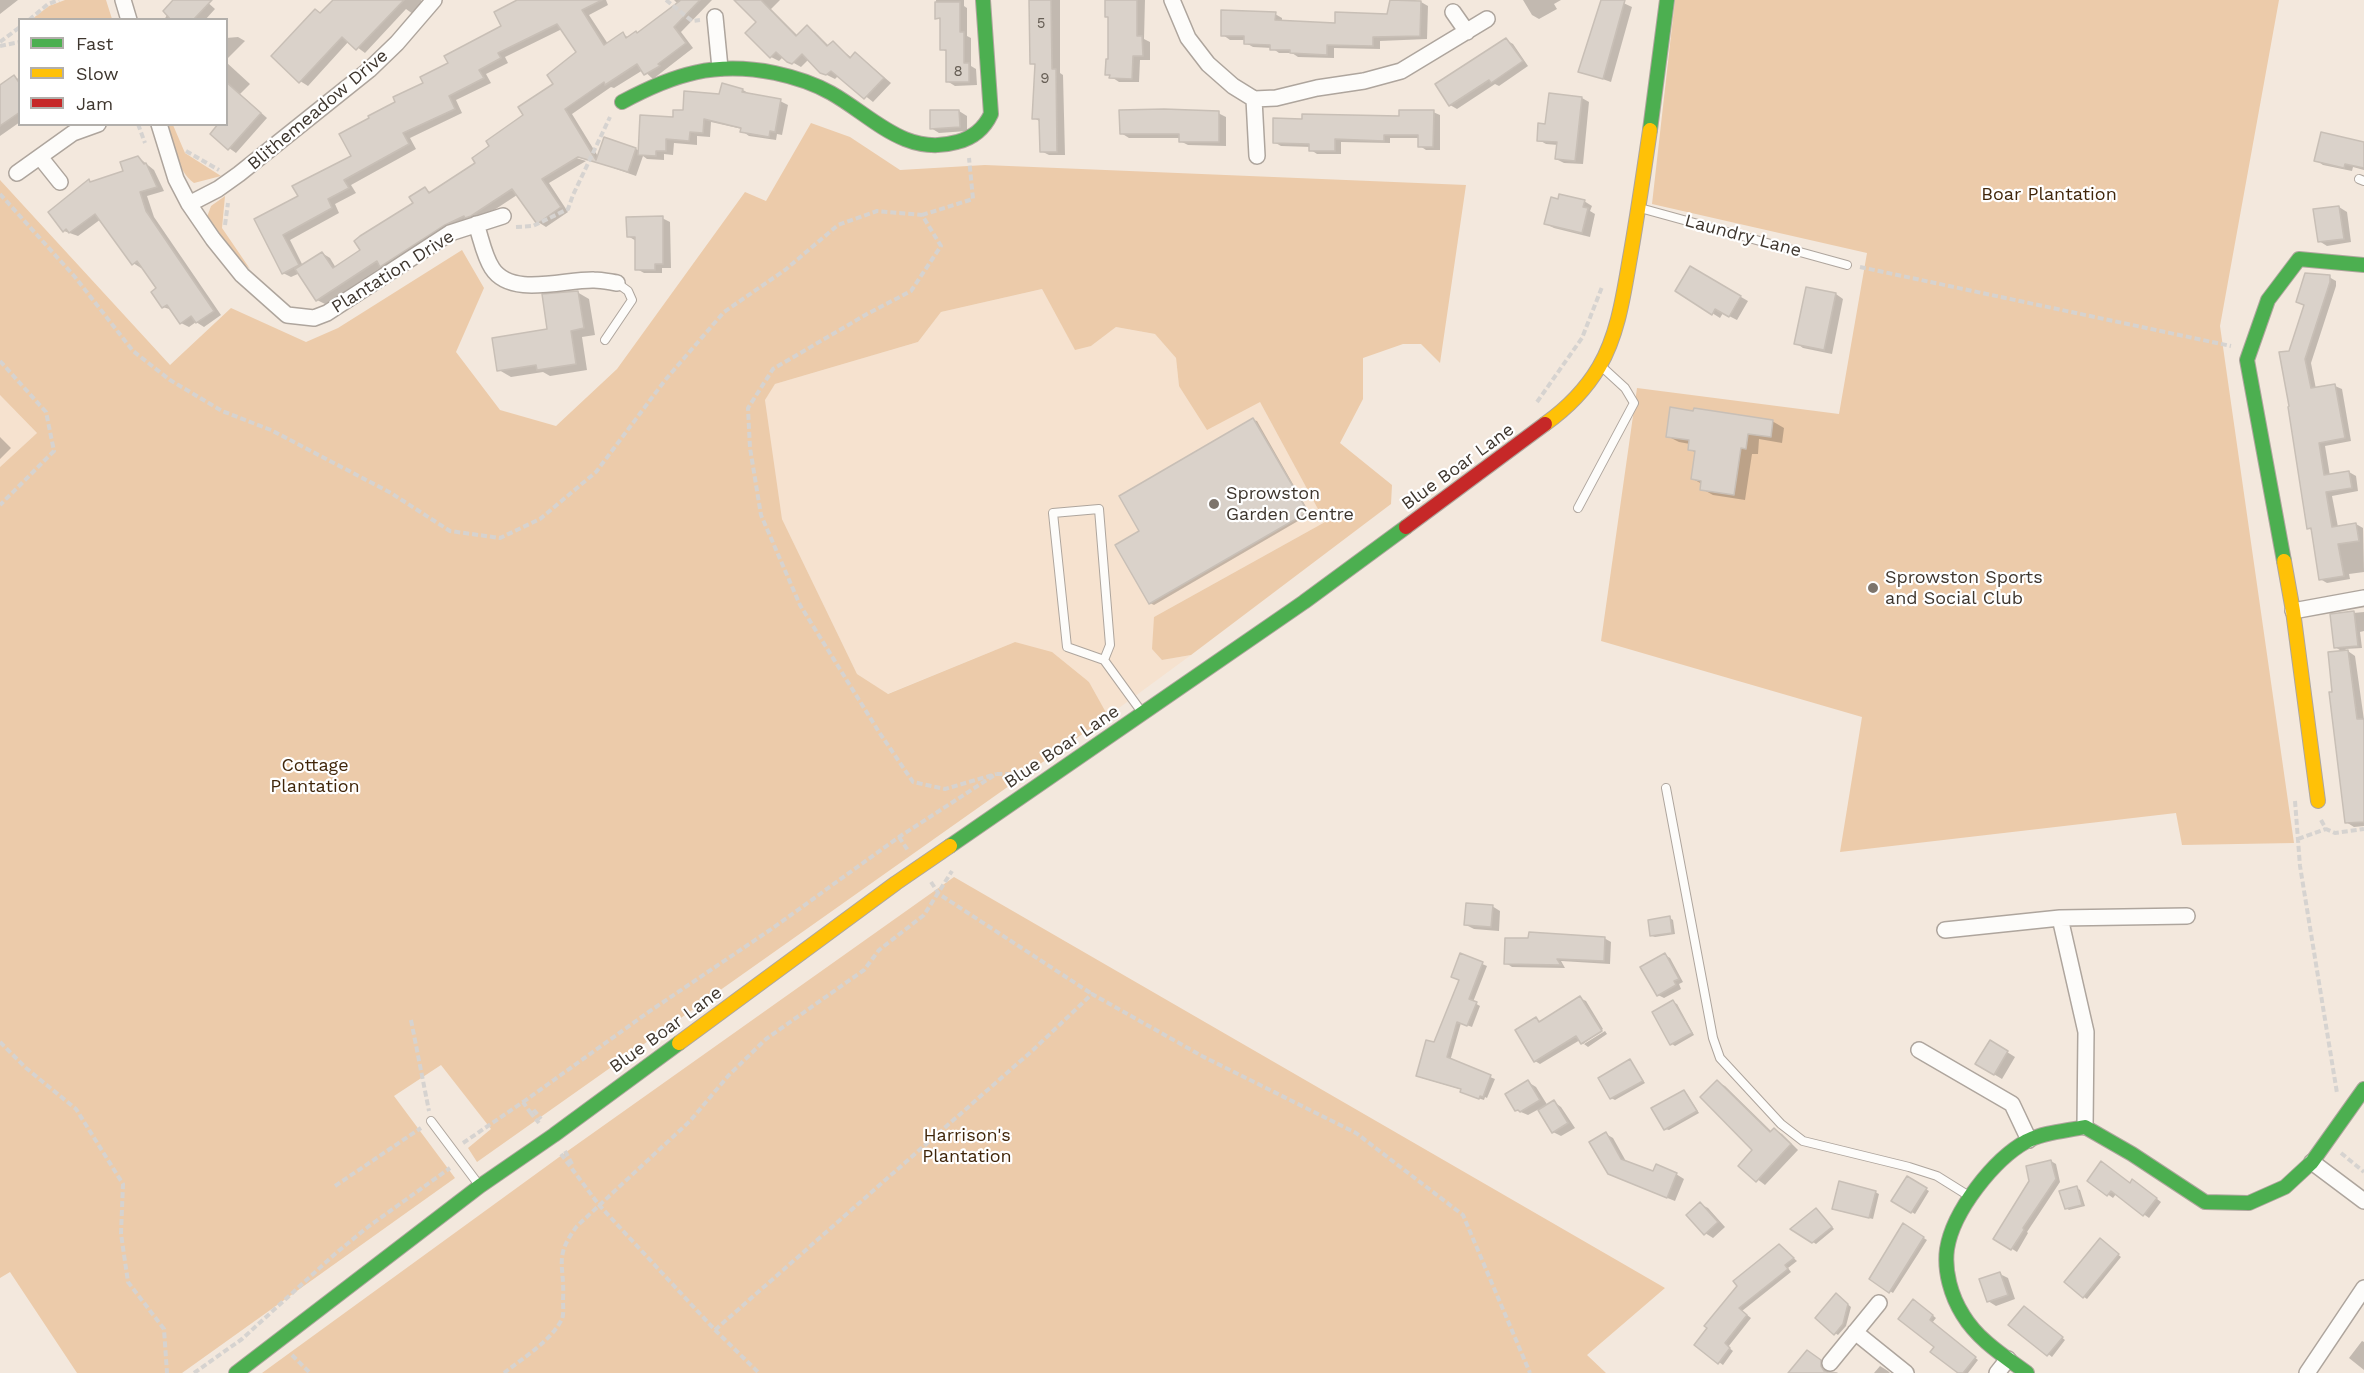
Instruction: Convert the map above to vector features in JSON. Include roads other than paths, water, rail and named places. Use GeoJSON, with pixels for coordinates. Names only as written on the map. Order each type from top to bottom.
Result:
{"type":"FeatureCollection","features":[{"type":"Feature","properties":{"kind":"street"},"geometry":{"type":"LineString","coordinates":[[123,0],[128,18]]}},
{"type":"Feature","properties":{"kind":"street","name":"Blithemeadow Drive"},"geometry":{"type":"LineString","coordinates":[[189,204],[218,189],[239,174],[369,70],[397,43],[434,0]]}},
{"type":"Feature","properties":{"kind":"street"},"geometry":{"type":"LineString","coordinates":[[622,102],[665,80],[692,71],[738,68],[805,82],[831,93],[898,138],[925,145],[950,145],[968,139],[983,128],[992,114],[983,0]]}},
{"type":"Feature","properties":{"kind":"street"},"geometry":{"type":"LineString","coordinates":[[1172,0],[1188,38],[1208,64],[1233,86],[1254,99],[1276,98],[1317,88],[1364,81],[1401,71],[1487,20]]}},
{"type":"Feature","properties":{"kind":"street","name":"Blue Boar Lane"},"geometry":{"type":"LineString","coordinates":[[236,1373],[480,1186],[554,1135],[920,867],[1304,602],[1561,412],[1600,366],[1623,298],[1649,140],[1667,0]]}},
{"type":"Feature","properties":{"kind":"street"},"geometry":{"type":"LineString","coordinates":[[1454,12],[1467,32]]}},
{"type":"Feature","properties":{"kind":"street"},"geometry":{"type":"LineString","coordinates":[[715,17],[720,68]]}},
{"type":"Feature","properties":{"kind":"street"},"geometry":{"type":"LineString","coordinates":[[1254,99],[1257,156]]}},
{"type":"Feature","properties":{"kind":"street"},"geometry":{"type":"LineString","coordinates":[[17,173],[73,133],[92,126]]}},
{"type":"Feature","properties":{"kind":"street","name":"Plantation Drive"},"geometry":{"type":"LineString","coordinates":[[160,126],[176,179],[189,204],[242,275],[287,315],[314,318],[327,313],[450,233],[503,216]]}},
{"type":"Feature","properties":{"kind":"street"},"geometry":{"type":"LineString","coordinates":[[40,157],[60,182]]}},
{"type":"Feature","properties":{"kind":"street"},"geometry":{"type":"LineString","coordinates":[[476,224],[492,268],[501,279],[530,285],[595,279],[617,283]]}},
{"type":"Feature","properties":{"kind":"street"},"geometry":{"type":"LineString","coordinates":[[2318,801],[2293,611],[2247,360],[2268,300],[2299,259],[2364,265]]}},
{"type":"Feature","properties":{"kind":"street"},"geometry":{"type":"LineString","coordinates":[[2293,611],[2364,598]]}},
{"type":"Feature","properties":{"kind":"street"},"geometry":{"type":"LineString","coordinates":[[1945,930],[2060,918],[2187,916]]}},
{"type":"Feature","properties":{"kind":"street"},"geometry":{"type":"LineString","coordinates":[[2060,918],[2086,1032],[2085,1127]]}},
{"type":"Feature","properties":{"kind":"street"},"geometry":{"type":"LineString","coordinates":[[1919,1050],[2012,1104],[2029,1140]]}},
{"type":"Feature","properties":{"kind":"street"},"geometry":{"type":"LineString","coordinates":[[2027,1373],[1982,1340],[1956,1303],[1947,1269],[1949,1241],[1970,1197],[2006,1157],[2029,1140],[2085,1127],[2132,1154],[2205,1202],[2249,1203],[2285,1187],[2312,1162],[2364,1091]]}},
{"type":"Feature","properties":{"kind":"street"},"geometry":{"type":"LineString","coordinates":[[2312,1162],[2364,1201]]}},
{"type":"Feature","properties":{"kind":"street"},"geometry":{"type":"LineString","coordinates":[[2315,1370],[2364,1288]]}},
{"type":"Feature","properties":{"kind":"street"},"geometry":{"type":"LineString","coordinates":[[1830,1363],[1879,1303]]}},
{"type":"Feature","properties":{"kind":"street"},"geometry":{"type":"LineString","coordinates":[[1855,1332],[1906,1373]]}},
{"type":"Feature","properties":{"kind":"street"},"geometry":{"type":"LineString","coordinates":[[1997,1373],[2008,1359]]}},
{"type":"Feature","properties":{"kind":"lane","name":"Laundry Lane"},"geometry":{"type":"LineString","coordinates":[[1638,208],[1847,265]]}},
{"type":"Feature","properties":{"kind":"lane"},"geometry":{"type":"LineString","coordinates":[[605,340],[632,300],[628,291],[617,283]]}},
{"type":"Feature","properties":{"kind":"lane"},"geometry":{"type":"LineString","coordinates":[[1578,508],[1634,404],[1625,387],[1609,371],[1600,366]]}},
{"type":"Feature","properties":{"kind":"lane"},"geometry":{"type":"LineString","coordinates":[[1104,660],[1110,645],[1099,509],[1053,513],[1066,646],[1104,660],[1143,714]]}},
{"type":"Feature","properties":{"kind":"lane"},"geometry":{"type":"LineString","coordinates":[[1666,788],[1713,1038],[1720,1059],[1781,1124],[1803,1140],[1937,1176],[1970,1197]]}},
{"type":"Feature","properties":{"kind":"lane"},"geometry":{"type":"LineString","coordinates":[[431,1121],[480,1186]]}},
{"type":"Feature","properties":{"kind":"place","name":"Sprowston Garden Centre"},"geometry":{"type":"Point","coordinates":[1214,504]}},
{"type":"Feature","properties":{"kind":"place","name":"Sprowston Sports and Social Club"},"geometry":{"type":"Point","coordinates":[1873,588]}},
{"type":"Feature","properties":{"kind":"park label","name":"Boar Plantation"},"geometry":{"type":"Point","coordinates":[2049,195]}},
{"type":"Feature","properties":{"kind":"park label","name":"Cottage Plantation"},"geometry":{"type":"Point","coordinates":[315,776]}},
{"type":"Feature","properties":{"kind":"park label","name":"Harrison's Plantation"},"geometry":{"type":"Point","coordinates":[967,1146]}}]}
